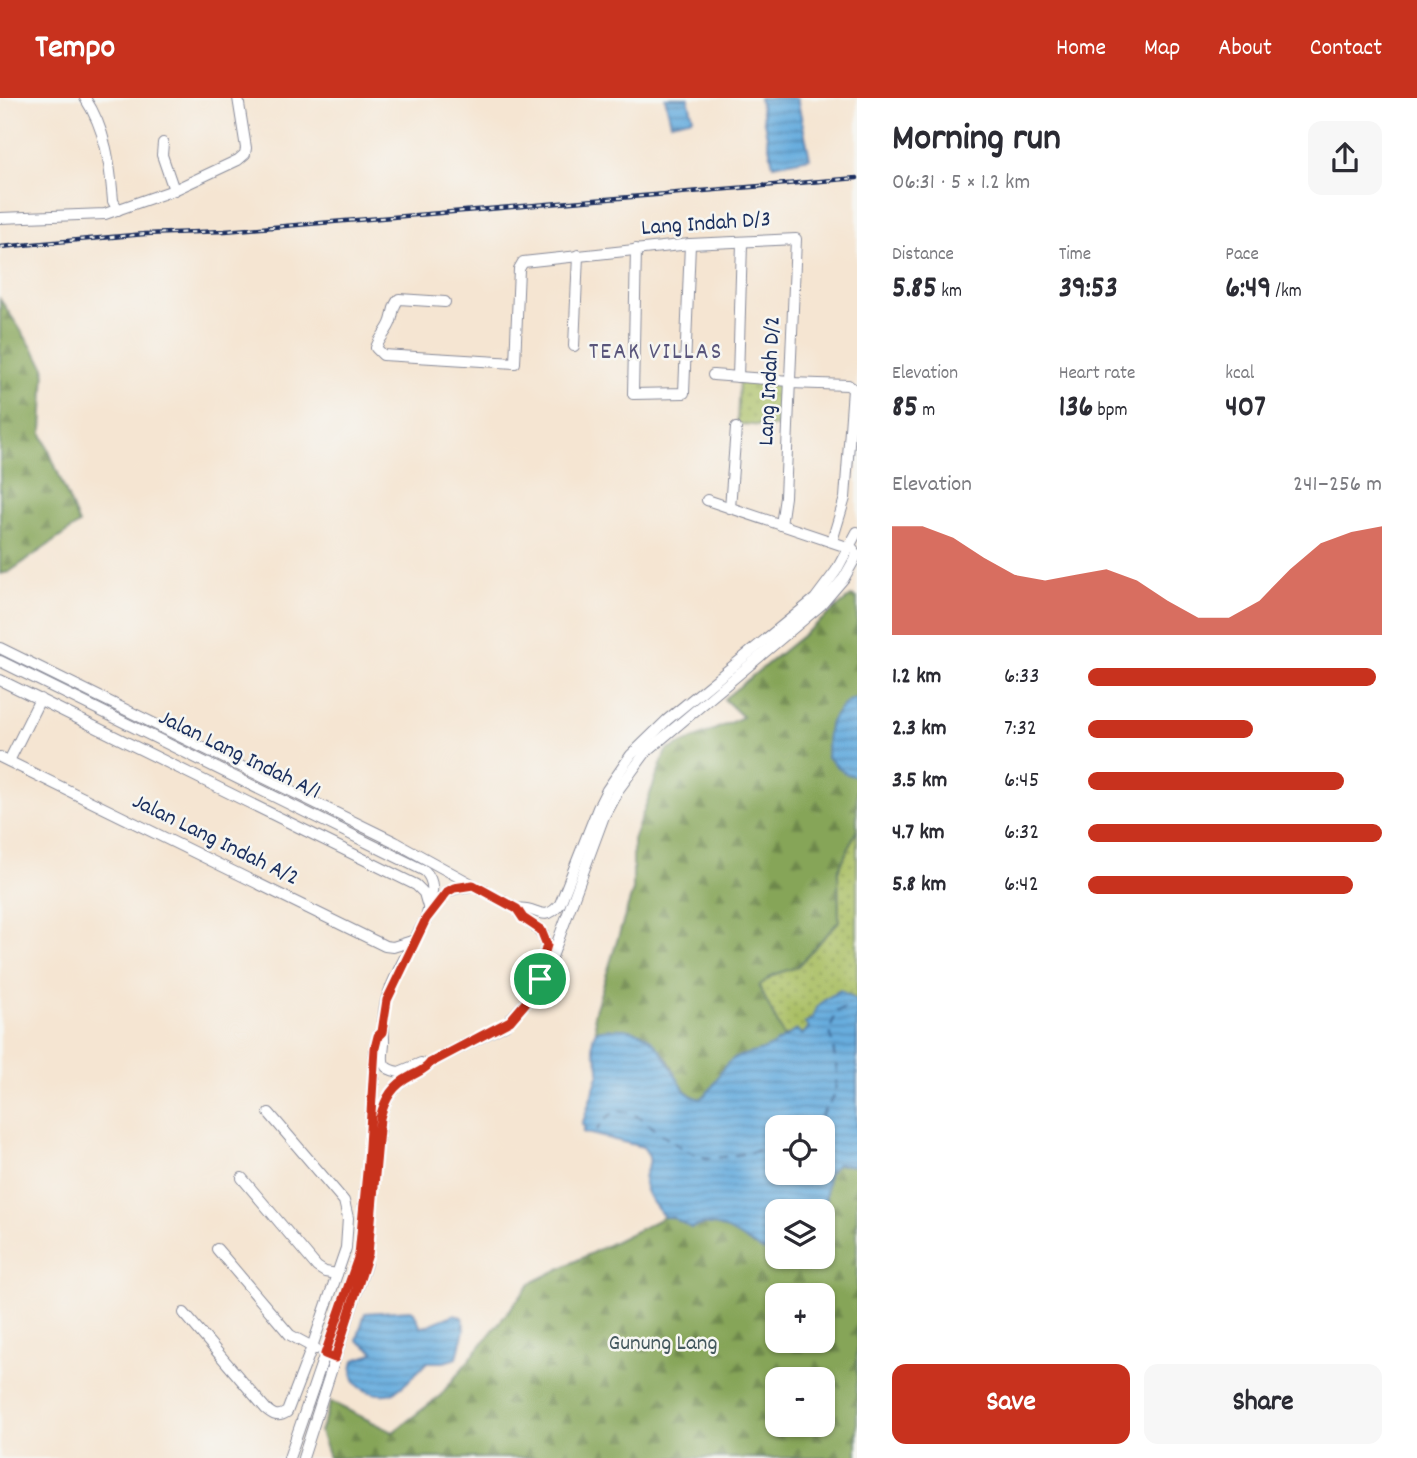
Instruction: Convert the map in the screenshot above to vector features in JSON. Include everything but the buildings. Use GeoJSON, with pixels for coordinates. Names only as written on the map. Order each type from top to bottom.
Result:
{"type":"FeatureCollection","features":[{"type":"Feature","properties":{"kind":"street"},"geometry":{"type":"LineString","coordinates":[[85,98],[105,140],[113,201],[118,210]]}},
{"type":"Feature","properties":{"kind":"street"},"geometry":{"type":"LineString","coordinates":[[0,218],[105,214],[174,190],[238,159],[245,154],[246,148],[238,98]]}},
{"type":"Feature","properties":{"kind":"street"},"geometry":{"type":"LineString","coordinates":[[163,143],[162,155],[174,190]]}},
{"type":"Feature","properties":{"kind":"street","name":"Lang Indah D/3"},"geometry":{"type":"LineString","coordinates":[[445,302],[399,299],[394,305],[392,319],[379,338],[376,348],[383,355],[515,363],[519,269],[523,262],[690,244],[796,239]]}},
{"type":"Feature","properties":{"kind":"street","name":"Lang Indah D/2"},"geometry":{"type":"LineString","coordinates":[[781,524],[785,497],[796,239]]}},
{"type":"Feature","properties":{"kind":"street"},"geometry":{"type":"LineString","coordinates":[[738,377],[742,243]]}},
{"type":"Feature","properties":{"kind":"street"},"geometry":{"type":"LineString","coordinates":[[636,249],[633,394],[684,393],[690,244]]}},
{"type":"Feature","properties":{"kind":"street"},"geometry":{"type":"LineString","coordinates":[[574,346],[578,254]]}},
{"type":"Feature","properties":{"kind":"street"},"geometry":{"type":"LineString","coordinates":[[713,375],[848,386],[853,389],[845,498],[832,541]]}},
{"type":"Feature","properties":{"kind":"street"},"geometry":{"type":"LineString","coordinates":[[730,508],[736,428]]}},
{"type":"Feature","properties":{"kind":"street"},"geometry":{"type":"LineString","coordinates":[[707,500],[855,551]]}},
{"type":"Feature","properties":{"kind":"street"},"geometry":{"type":"LineString","coordinates":[[289,1458],[368,1254],[380,1118],[389,1093],[427,1068],[430,1063],[510,1021],[528,1000],[546,973],[604,816],[626,778],[655,743],[821,606],[844,578],[855,551],[857,532]]}},
{"type":"Feature","properties":{"kind":"street"},"geometry":{"type":"LineString","coordinates":[[517,909],[524,908],[544,915],[556,908],[598,808],[631,755],[667,720],[810,604],[855,551]]}},
{"type":"Feature","properties":{"kind":"street"},"geometry":{"type":"LineString","coordinates":[[0,648],[395,842],[517,909],[523,918],[541,930],[546,940],[540,979]]}},
{"type":"Feature","properties":{"kind":"street","name":"Jalan Lang Indah A/1"},"geometry":{"type":"LineString","coordinates":[[0,661],[425,872],[431,878],[433,890],[426,919]]}},
{"type":"Feature","properties":{"kind":"street","name":"Jalan Lang Indah A/1"},"geometry":{"type":"LineString","coordinates":[[0,680],[416,885],[424,893],[428,907]]}},
{"type":"Feature","properties":{"kind":"street"},"geometry":{"type":"LineString","coordinates":[[4,759],[40,699]]}},
{"type":"Feature","properties":{"kind":"street"},"geometry":{"type":"LineString","coordinates":[[94,706],[106,732]]}},
{"type":"Feature","properties":{"kind":"street","name":"Jalan Lang Indah A/2"},"geometry":{"type":"LineString","coordinates":[[4,759],[385,946],[393,947],[415,940]]}},
{"type":"Feature","properties":{"kind":"street"},"geometry":{"type":"LineString","coordinates":[[430,1063],[423,1062],[399,1072],[388,1068],[383,1060],[382,1032],[387,1000],[426,919],[447,892],[473,885]]}},
{"type":"Feature","properties":{"kind":"street"},"geometry":{"type":"LineString","coordinates":[[303,1458],[359,1255],[375,1048],[382,1032]]}},
{"type":"Feature","properties":{"kind":"street"},"geometry":{"type":"LineString","coordinates":[[184,1313],[266,1409],[281,1416],[290,1407],[347,1241],[348,1209],[269,1113]]}},
{"type":"Feature","properties":{"kind":"street"},"geometry":{"type":"LineString","coordinates":[[242,1178],[317,1267],[325,1272],[337,1273]]}},
{"type":"Feature","properties":{"kind":"street"},"geometry":{"type":"LineString","coordinates":[[216,1249],[290,1335],[330,1356]]}},
{"type":"Feature","properties":{"kind":"green space"},"geometry":{"type":"Polygon","coordinates":[[[0,299],[45,367],[42,434],[79,524],[9,572],[0,574],[0,299]]]}},
{"type":"Feature","properties":{"kind":"green space"},"geometry":{"type":"Polygon","coordinates":[[[739,381],[785,384],[783,427],[737,424],[739,381]]]}},
{"type":"Feature","properties":{"kind":"green space"},"geometry":{"type":"Polygon","coordinates":[[[851,596],[857,598],[857,829],[838,871],[839,921],[797,967],[773,975],[759,986],[784,1037],[768,1049],[734,1058],[710,1093],[700,1099],[691,1095],[680,1084],[668,1058],[663,1054],[650,1047],[596,1031],[594,1014],[633,890],[633,840],[666,751],[743,717],[724,699],[851,596]]]}},
{"type":"Feature","properties":{"kind":"green space"},"geometry":{"type":"Polygon","coordinates":[[[857,829],[857,1001],[849,994],[826,998],[808,1022],[809,1028],[801,1035],[797,1030],[784,1037],[759,986],[773,975],[797,967],[839,921],[838,871],[857,829]]]}},
{"type":"Feature","properties":{"kind":"green space","name":"Gunung Lang"},"geometry":{"type":"Polygon","coordinates":[[[837,1164],[857,1166],[857,1458],[329,1458],[320,1432],[331,1402],[393,1432],[440,1396],[531,1283],[664,1217],[672,1217],[691,1228],[716,1225],[740,1235],[753,1246],[765,1240],[765,1269],[835,1269],[835,1199],[826,1199],[826,1185],[835,1185],[837,1164]]]}},
{"type":"Feature","properties":{"kind":"water"},"geometry":{"type":"Polygon","coordinates":[[[665,98],[688,98],[693,118],[671,123],[665,98]]]}},
{"type":"Feature","properties":{"kind":"water"},"geometry":{"type":"Polygon","coordinates":[[[759,98],[797,98],[810,158],[773,165],[759,98]]]}},
{"type":"Feature","properties":{"kind":"water"},"geometry":{"type":"Polygon","coordinates":[[[857,698],[857,777],[845,773],[827,757],[831,723],[844,705],[857,698]]]}},
{"type":"Feature","properties":{"kind":"water"},"geometry":{"type":"Polygon","coordinates":[[[840,990],[857,1001],[857,1166],[837,1164],[835,1166],[835,1115],[765,1115],[765,1185],[827,1185],[825,1199],[765,1199],[765,1251],[720,1227],[701,1225],[691,1228],[672,1217],[664,1217],[645,1188],[644,1178],[649,1158],[643,1147],[583,1132],[585,1126],[582,1125],[599,1073],[593,1047],[596,1031],[631,1030],[643,1034],[661,1051],[685,1091],[700,1099],[723,1068],[735,1058],[763,1050],[797,1030],[802,1035],[809,1028],[805,1023],[813,1018],[824,1001],[840,990]]]}},
{"type":"Feature","properties":{"kind":"water"},"geometry":{"type":"Polygon","coordinates":[[[411,1310],[421,1328],[455,1314],[463,1318],[464,1330],[457,1358],[444,1362],[427,1362],[407,1382],[389,1394],[370,1392],[359,1386],[352,1374],[354,1360],[374,1352],[357,1340],[365,1313],[411,1310]]]}},
{"type":"Feature","properties":{"kind":"ferry route"},"geometry":{"type":"LineString","coordinates":[[821,1115],[835,1095],[837,1071],[830,1029],[837,1011],[849,1007]]}},
{"type":"Feature","properties":{"kind":"ferry route"},"geometry":{"type":"LineString","coordinates":[[596,1132],[604,1120],[621,1111],[638,1117],[679,1146],[703,1157],[740,1154],[765,1148]]}},
{"type":"Feature","properties":{"kind":"railway"},"geometry":{"type":"LineString","coordinates":[[0,247],[145,234],[225,231],[857,178]]}},
{"type":"Feature","properties":{"kind":"district","name":"TEAK VILLAS"},"geometry":{"type":"Point","coordinates":[656,353]}},
{"type":"Feature","properties":{"kind":"route"},"geometry":{"type":"LineString","coordinates":[[473,885],[512,905],[544,935],[547,945],[539,972],[540,979],[528,1000],[510,1021],[430,1063],[427,1068],[394,1088],[386,1097],[380,1118],[368,1254],[335,1358],[325,1354],[359,1255],[377,1038],[382,1032],[390,992],[426,919],[444,895],[454,888],[473,885]]}}]}
